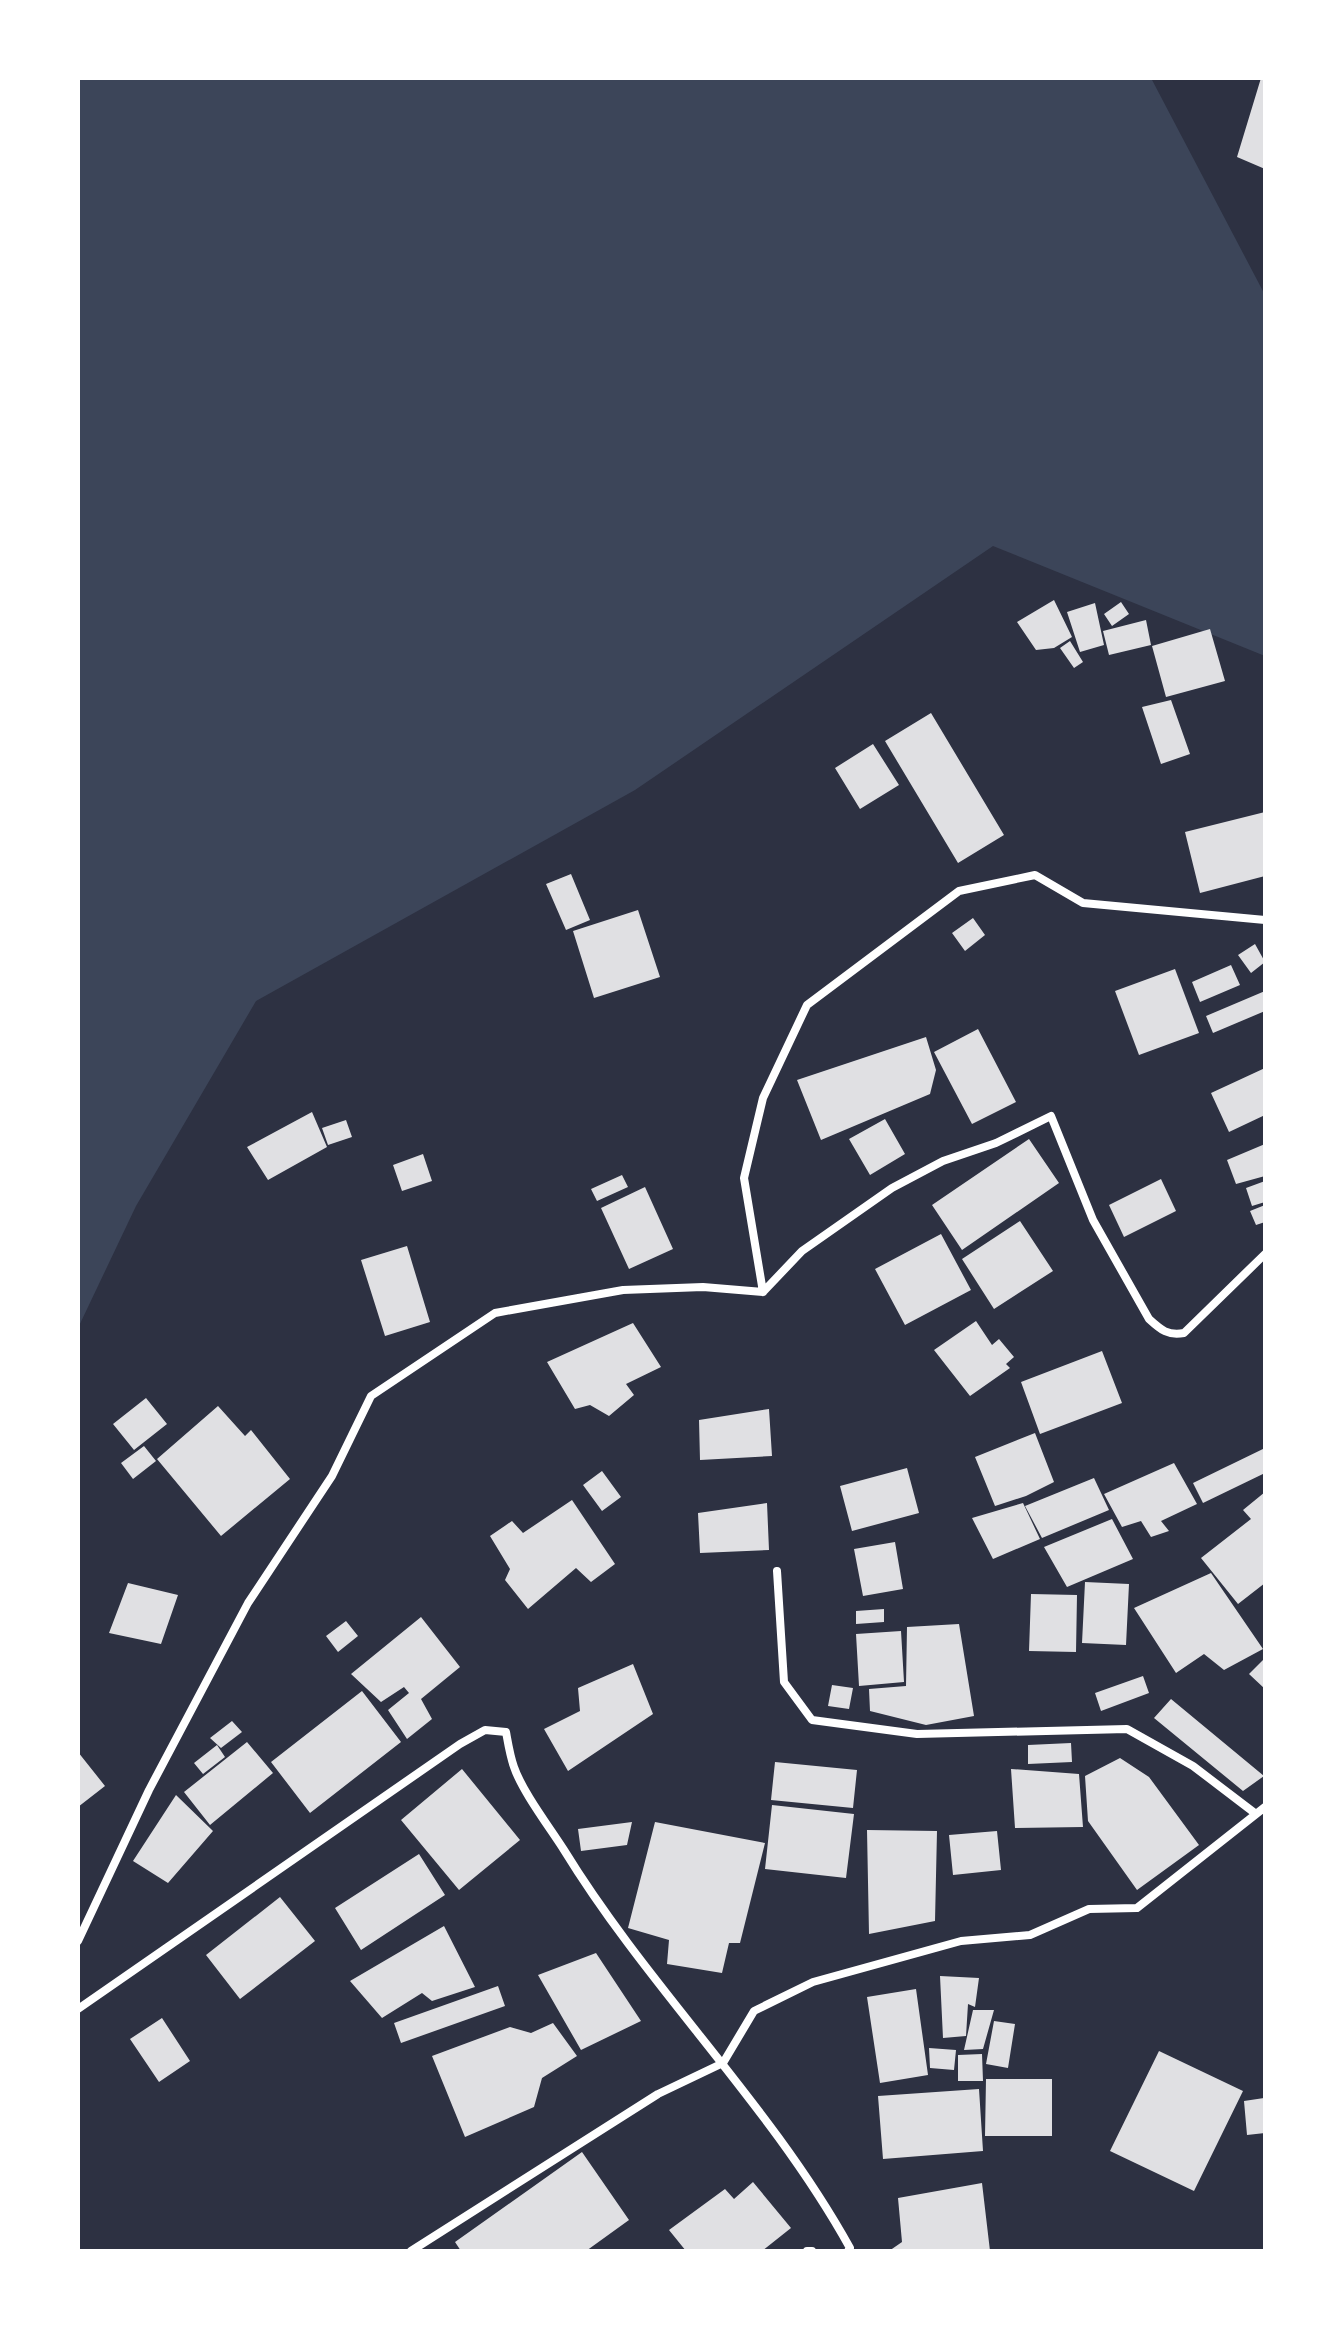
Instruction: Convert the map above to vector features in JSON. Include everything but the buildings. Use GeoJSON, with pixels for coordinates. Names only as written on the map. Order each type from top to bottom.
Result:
{"type":"FeatureCollection","features":[{"type":"Feature","properties":{"kind":"street"},"geometry":{"type":"LineString","coordinates":[[763,1292],[744,1178],[763,1098],[807,1005],[959,891],[1035,875],[1083,903],[1265,920]]}},
{"type":"Feature","properties":{"kind":"street"},"geometry":{"type":"LineString","coordinates":[[763,1292],[802,1251],[892,1188],[943,1161],[996,1143],[1051,1116],[1093,1220],[1149,1319],[1160,1330],[1173,1335],[1184,1333],[1265,1254]]}},
{"type":"Feature","properties":{"kind":"street"},"geometry":{"type":"LineString","coordinates":[[78,1941],[149,1790],[248,1603],[332,1476],[371,1396],[495,1313],[623,1290],[703,1287],[763,1292]]}},
{"type":"Feature","properties":{"kind":"street"},"geometry":{"type":"LineString","coordinates":[[777,1571],[784,1682],[812,1720],[917,1734],[1127,1729],[1193,1766],[1256,1814]]}},
{"type":"Feature","properties":{"kind":"street"},"geometry":{"type":"LineString","coordinates":[[78,2009],[460,1744],[485,1730],[506,1732],[514,1769],[584,1883],[824,2200],[850,2250]]}},
{"type":"Feature","properties":{"kind":"street"},"geometry":{"type":"LineString","coordinates":[[411,2251],[658,2094],[723,2063],[754,2011],[813,1982],[961,1941],[1030,1935],[1089,1909],[1137,1908],[1265,1807]]}},
{"type":"Feature","properties":{"kind":"shaded area"},"geometry":{"type":"Polygon","coordinates":[[[78,78],[1151,78],[1265,295],[1265,656],[993,546],[635,790],[256,1001],[136,1206],[78,1328],[78,78]]]}}]}
